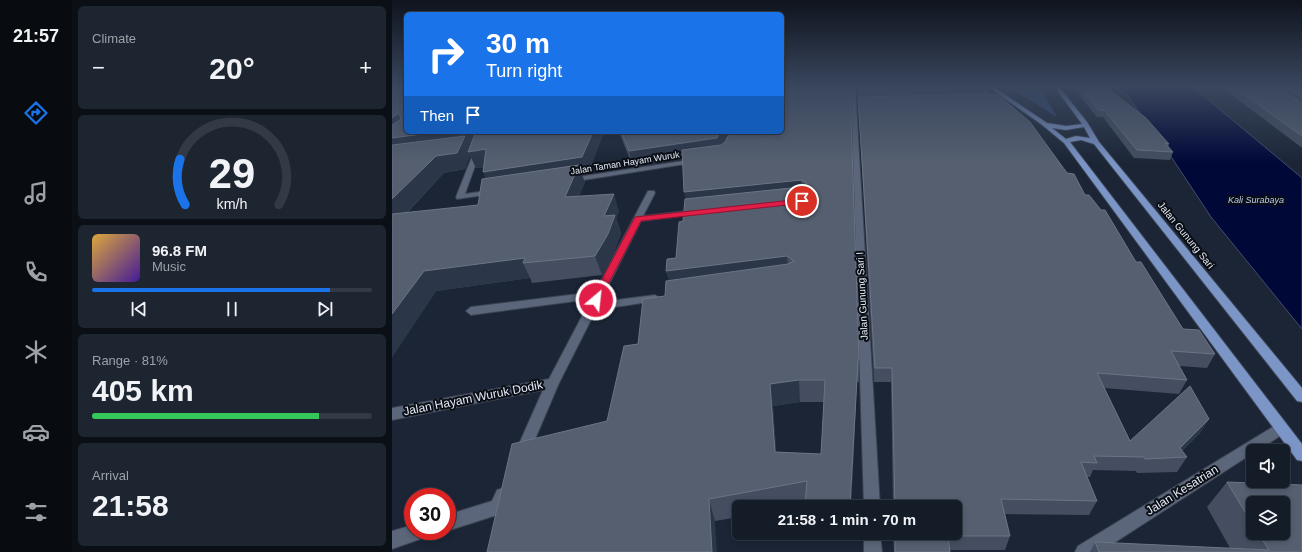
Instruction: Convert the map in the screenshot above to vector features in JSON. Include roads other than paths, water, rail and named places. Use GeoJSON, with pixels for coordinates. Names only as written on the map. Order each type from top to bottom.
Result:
{"type":"FeatureCollection","features":[{"type":"Feature","properties":{"kind":"main road"},"geometry":{"type":"LineString","coordinates":[[1027,112],[1066,142],[1302,455]]}},
{"type":"Feature","properties":{"kind":"main road","name":"Jalan Gunung Sari"},"geometry":{"type":"LineString","coordinates":[[1076,112],[1085,123],[1096,143],[1302,397]]}},
{"type":"Feature","properties":{"kind":"main road"},"geometry":{"type":"LineString","coordinates":[[1043,123],[1066,128],[1080,127],[1085,123]]}},
{"type":"Feature","properties":{"kind":"main road"},"geometry":{"type":"LineString","coordinates":[[1066,142],[1075,138],[1087,139],[1096,143]]}},
{"type":"Feature","properties":{"kind":"street","name":"Jalan Gunung Sari I"},"geometry":{"type":"LineString","coordinates":[[857,112],[872,500]]}},
{"type":"Feature","properties":{"kind":"street"},"geometry":{"type":"LineString","coordinates":[[478,147],[460,197],[498,191]]}},
{"type":"Feature","properties":{"kind":"street","name":"Jalan Taman Hayam Wuruk"},"geometry":{"type":"LineString","coordinates":[[560,181],[708,159]]}},
{"type":"Feature","properties":{"kind":"street"},"geometry":{"type":"LineString","coordinates":[[516,466],[553,383],[651,193]]}},
{"type":"Feature","properties":{"kind":"street"},"geometry":{"type":"LineString","coordinates":[[638,219],[708,211]]}},
{"type":"Feature","properties":{"kind":"street"},"geometry":{"type":"LineString","coordinates":[[471,311],[598,295]]}},
{"type":"Feature","properties":{"kind":"street"},"geometry":{"type":"LineString","coordinates":[[592,307],[663,297]]}},
{"type":"Feature","properties":{"kind":"street","name":"Jalan Hayam Wuruk Dodik"},"geometry":{"type":"LineString","coordinates":[[392,414],[553,383]]}},
{"type":"Feature","properties":{"kind":"street","name":"Jalan Kesatrian"},"geometry":{"type":"LineString","coordinates":[[1084,552],[1281,428]]}},
{"type":"Feature","properties":{"kind":"street"},"geometry":{"type":"LineString","coordinates":[[456,520],[497,507],[509,480]]}},
{"type":"Feature","properties":{"kind":"street"},"geometry":{"type":"LineString","coordinates":[[392,540],[404,536]]}},
{"type":"Feature","properties":{"kind":"street"},"geometry":{"type":"LineString","coordinates":[[872,540],[873,552]]}},
{"type":"Feature","properties":{"kind":"water","name":"Kali Surabaya"},"geometry":{"type":"Polygon","coordinates":[[[1139,112],[1223,112],[1302,178],[1302,329],[1211,217],[1139,112]]]}}]}
